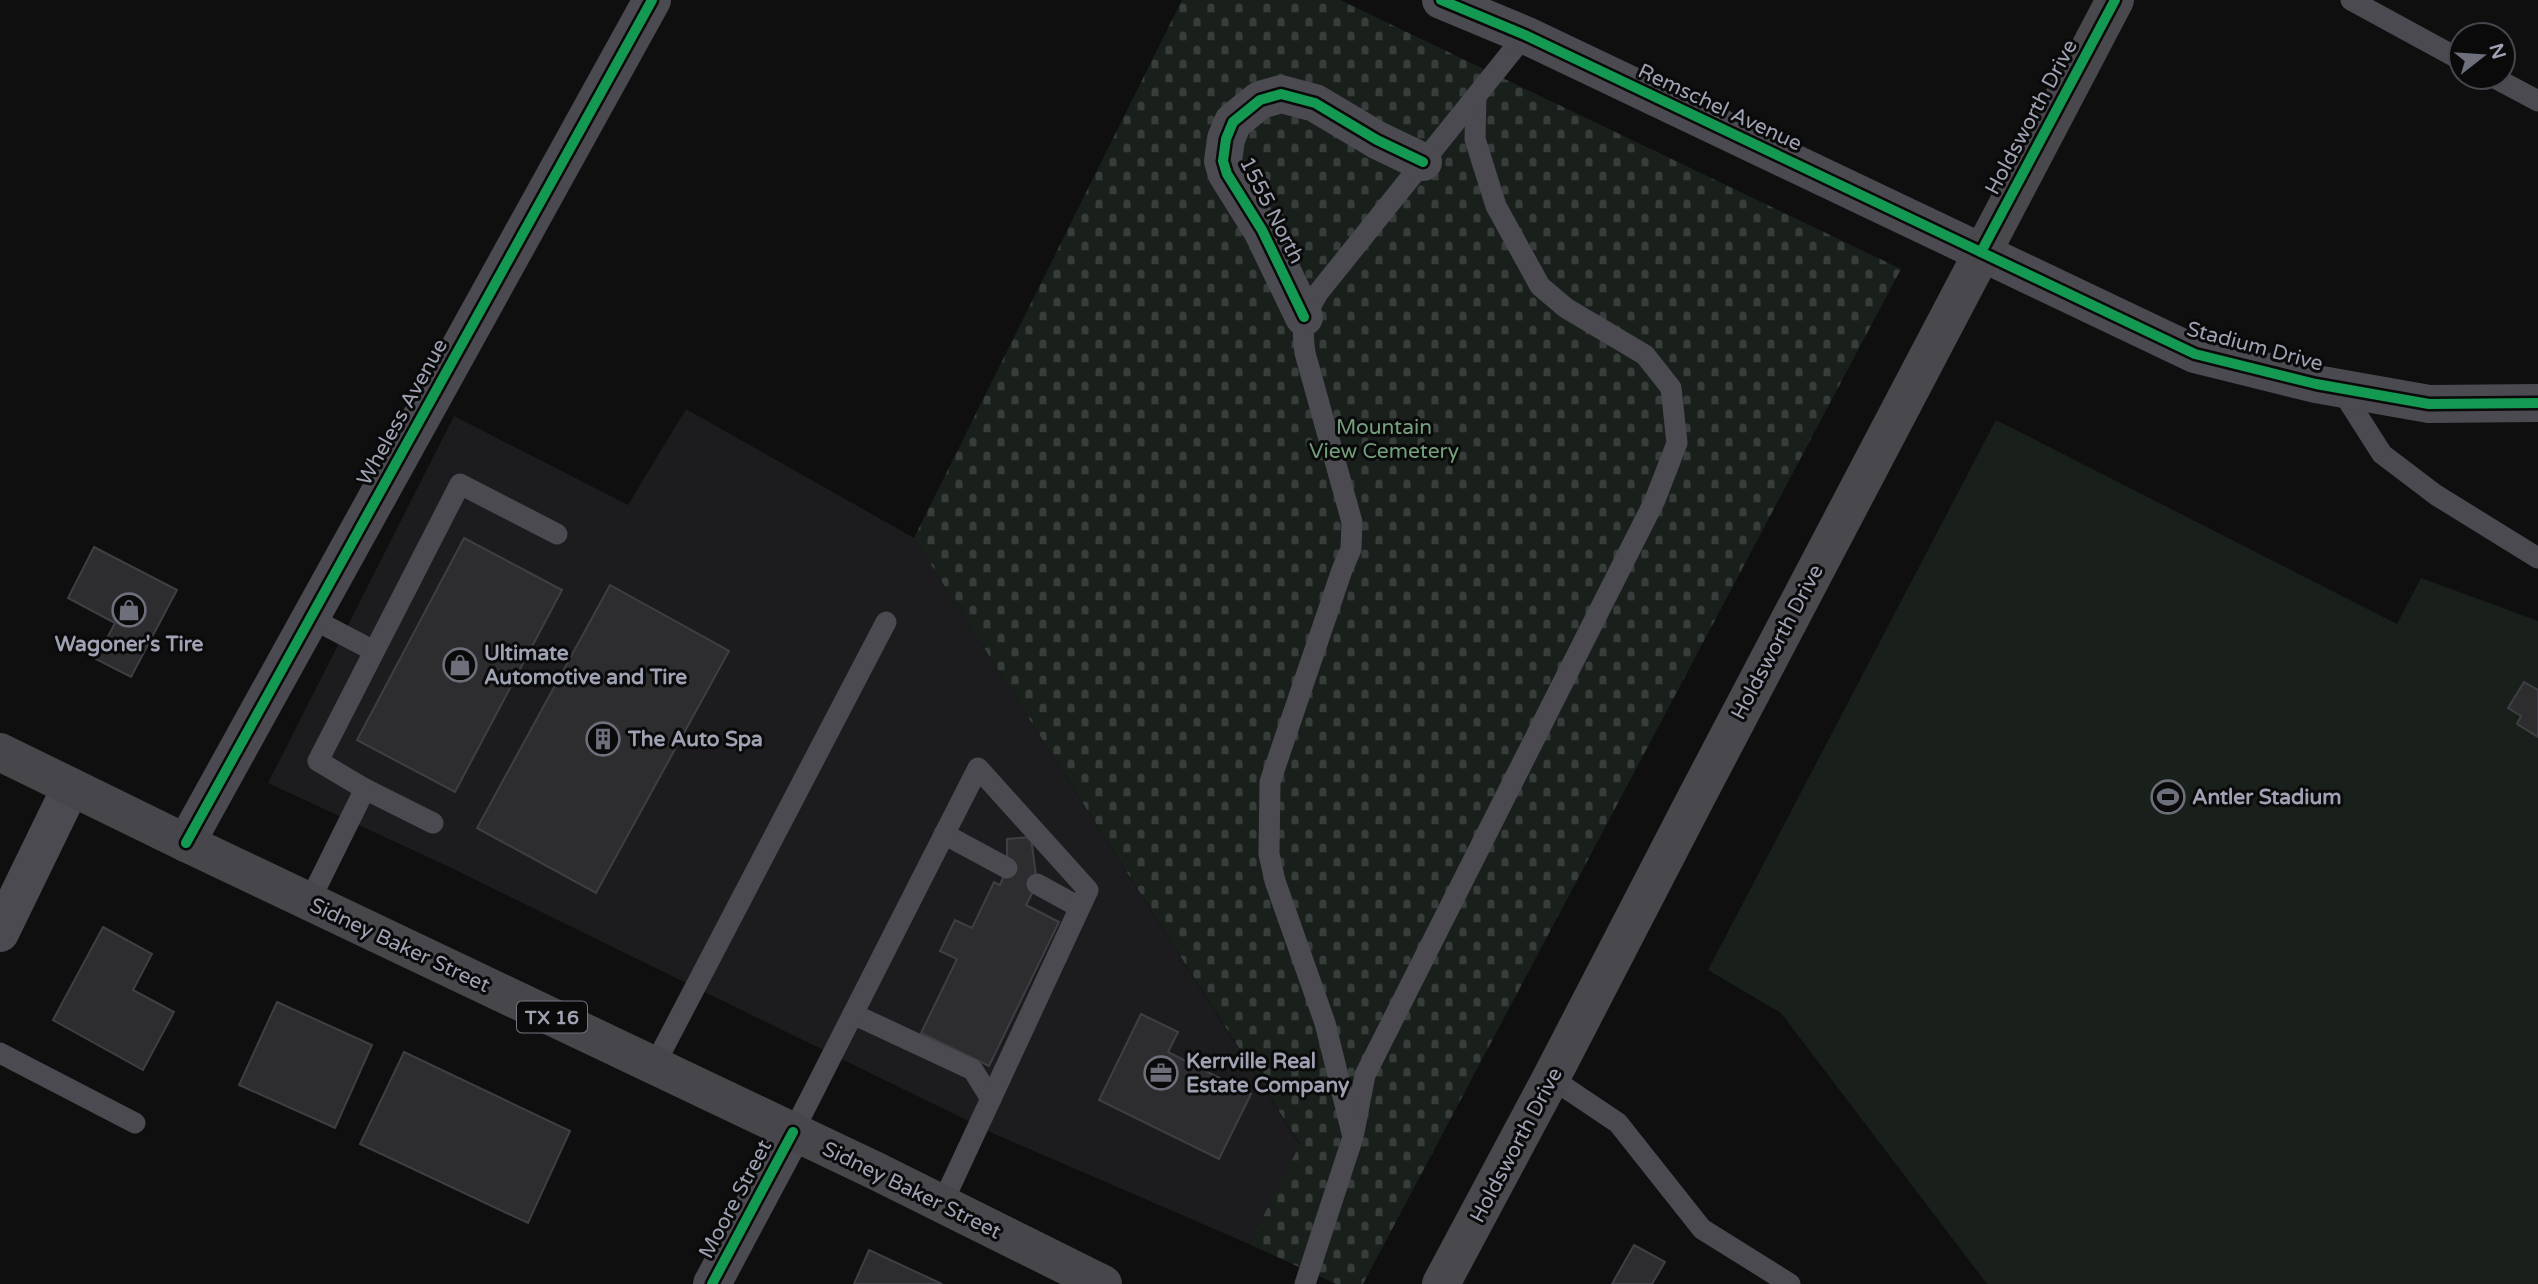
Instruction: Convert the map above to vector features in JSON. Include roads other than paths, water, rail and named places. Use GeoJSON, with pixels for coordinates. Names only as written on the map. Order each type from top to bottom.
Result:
{"type":"FeatureCollection","features":[{"type":"Feature","properties":{"kind":"main road","name":"Holdsworth Drive"},"geometry":{"type":"LineString","coordinates":[[1441,1284],[2115,0]]}},
{"type":"Feature","properties":{"kind":"main road","name":"Sidney Baker Street"},"geometry":{"type":"LineString","coordinates":[[0,752],[793,1132],[1103,1284]]}},
{"type":"Feature","properties":{"kind":"street","name":"Wheless Avenue"},"geometry":{"type":"LineString","coordinates":[[186,843],[652,0]]}},
{"type":"Feature","properties":{"kind":"street","name":"Remschel Avenue"},"geometry":{"type":"LineString","coordinates":[[1441,0],[1525,35],[1981,252]]}},
{"type":"Feature","properties":{"kind":"street","name":"1555 North"},"geometry":{"type":"LineString","coordinates":[[1304,317],[1262,230],[1227,174],[1223,161],[1226,139],[1233,122],[1260,100],[1281,94],[1315,103],[1377,140],[1423,162]]}},
{"type":"Feature","properties":{"kind":"street","name":"Stadium Drive"},"geometry":{"type":"LineString","coordinates":[[1981,252],[2195,354],[2340,388],[2429,404],[2538,403]]}},
{"type":"Feature","properties":{"kind":"street"},"geometry":{"type":"LineString","coordinates":[[0,933],[71,787]]}},
{"type":"Feature","properties":{"kind":"street","name":"Moore Street"},"geometry":{"type":"LineString","coordinates":[[712,1284],[793,1132]]}},
{"type":"Feature","properties":{"kind":"lane"},"geometry":{"type":"LineString","coordinates":[[2351,0],[2447,52]]}},
{"type":"Feature","properties":{"kind":"lane"},"geometry":{"type":"LineString","coordinates":[[1353,1137],[1325,1023],[1275,881],[1269,854],[1270,782],[1351,550],[1352,522],[1304,353],[1304,317],[1318,293],[1525,35]]}},
{"type":"Feature","properties":{"kind":"lane"},"geometry":{"type":"LineString","coordinates":[[2517,90],[2538,101]]}},
{"type":"Feature","properties":{"kind":"lane"},"geometry":{"type":"LineString","coordinates":[[1305,1284],[1353,1137],[1365,1076],[1655,500],[1677,443],[1671,387],[1645,355],[1566,308],[1540,286],[1496,206],[1475,139],[1476,97]]}},
{"type":"Feature","properties":{"kind":"lane"},"geometry":{"type":"LineString","coordinates":[[2340,388],[2382,454],[2436,495],[2538,558]]}},
{"type":"Feature","properties":{"kind":"lane"},"geometry":{"type":"LineString","coordinates":[[433,823],[365,789],[318,761],[460,484],[557,534]]}},
{"type":"Feature","properties":{"kind":"lane"},"geometry":{"type":"LineString","coordinates":[[310,618],[373,651]]}},
{"type":"Feature","properties":{"kind":"lane"},"geometry":{"type":"LineString","coordinates":[[654,1066],[886,622]]}},
{"type":"Feature","properties":{"kind":"lane"},"geometry":{"type":"LineString","coordinates":[[793,1132],[978,768],[1088,890],[942,1204]]}},
{"type":"Feature","properties":{"kind":"lane"},"geometry":{"type":"LineString","coordinates":[[309,902],[365,789]]}},
{"type":"Feature","properties":{"kind":"lane"},"geometry":{"type":"LineString","coordinates":[[944,834],[1007,868]]}},
{"type":"Feature","properties":{"kind":"lane"},"geometry":{"type":"LineString","coordinates":[[1037,884],[1079,907]]}},
{"type":"Feature","properties":{"kind":"lane"},"geometry":{"type":"LineString","coordinates":[[853,1014],[974,1070],[991,1099]]}},
{"type":"Feature","properties":{"kind":"lane"},"geometry":{"type":"LineString","coordinates":[[0,1053],[135,1123]]}},
{"type":"Feature","properties":{"kind":"lane"},"geometry":{"type":"LineString","coordinates":[[1551,1078],[1618,1123],[1702,1229],[1790,1284]]}},
{"type":"Feature","properties":{"kind":"place","name":"Wagoner's Tire"},"geometry":{"type":"Point","coordinates":[129,610]}},
{"type":"Feature","properties":{"kind":"place","name":"Ultimate Automotive and Tire"},"geometry":{"type":"Point","coordinates":[460,665]}},
{"type":"Feature","properties":{"kind":"place","name":"The Auto Spa"},"geometry":{"type":"Point","coordinates":[603,739]}},
{"type":"Feature","properties":{"kind":"place","name":"Antler Stadium"},"geometry":{"type":"Point","coordinates":[2168,797]}},
{"type":"Feature","properties":{"kind":"place","name":"Kerrville Real Estate Company"},"geometry":{"type":"Point","coordinates":[1161,1073]}},
{"type":"Feature","properties":{"kind":"park label","name":"Mountain View Cemetery"},"geometry":{"type":"Point","coordinates":[1384,439]}}]}
